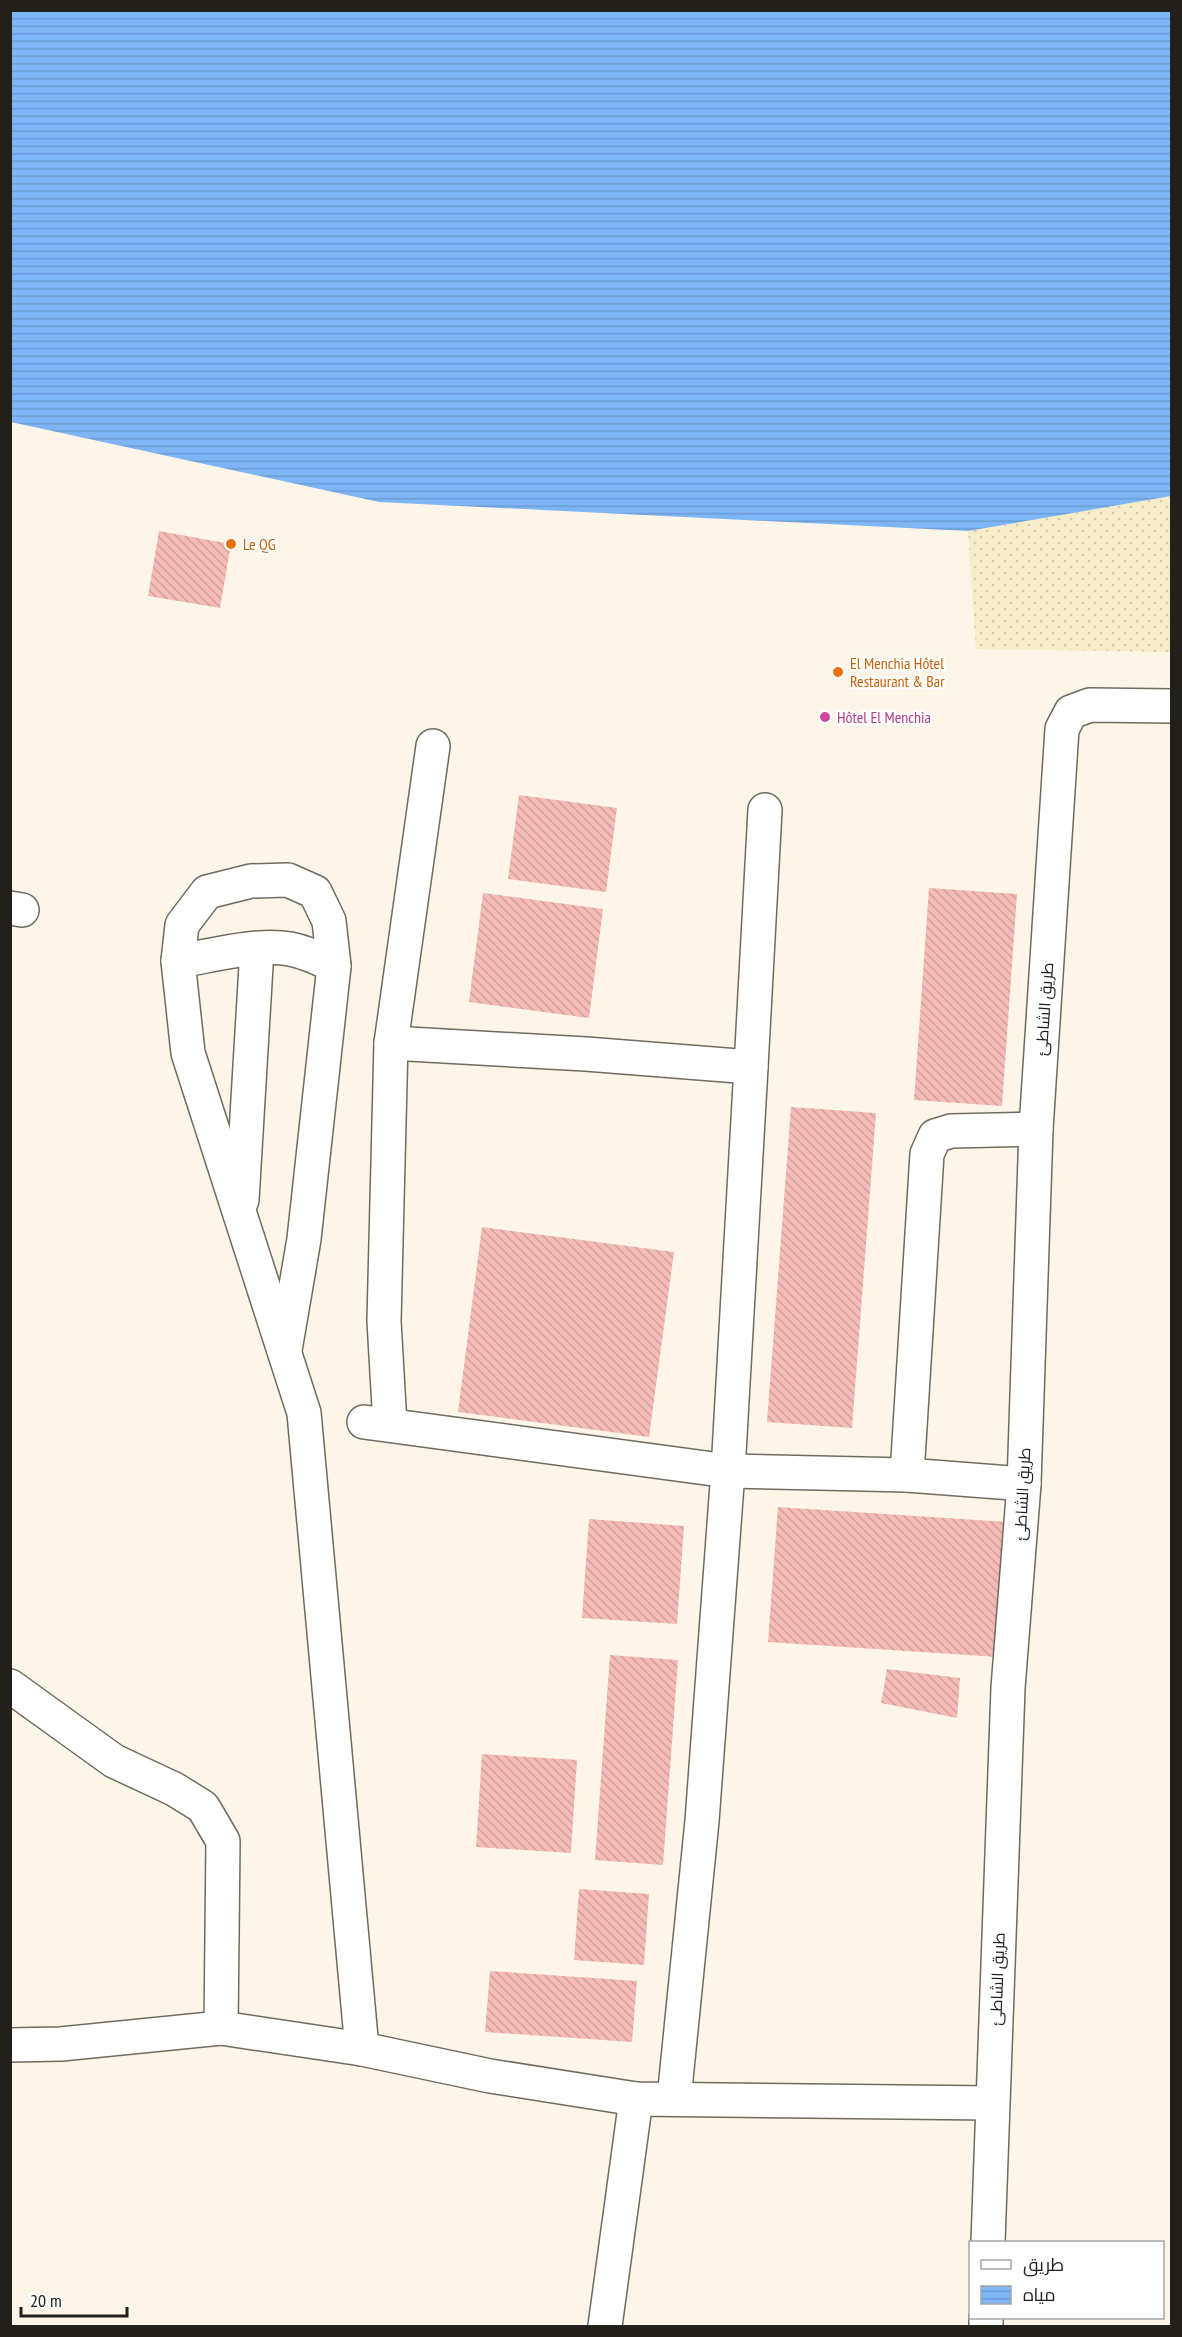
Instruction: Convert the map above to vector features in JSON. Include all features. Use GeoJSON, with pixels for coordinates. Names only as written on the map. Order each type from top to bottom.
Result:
{"type":"FeatureCollection","features":[{"type":"Feature","properties":{"kind":"street","name":"طريق الشاطئ"},"geometry":{"type":"LineString","coordinates":[[988,2241],[1008,1688],[1024,1484],[1036,1129],[1062,729],[1071,712],[1090,705],[1172,706]]}},
{"type":"Feature","properties":{"kind":"street"},"geometry":{"type":"LineString","coordinates":[[433,746],[391,1044],[384,1321],[377,1424],[728,1471],[907,1475],[1024,1484]]}},
{"type":"Feature","properties":{"kind":"street"},"geometry":{"type":"LineString","coordinates":[[674,2099],[702,1821],[728,1471],[765,810]]}},
{"type":"Feature","properties":{"kind":"street"},"geometry":{"type":"LineString","coordinates":[[284,1355],[304,1239],[334,966],[330,921],[315,892],[288,880],[251,881],[207,892],[182,925],[178,961],[188,1053],[284,1355],[304,1413],[362,2049]]}},
{"type":"Feature","properties":{"kind":"street"},"geometry":{"type":"LineString","coordinates":[[241,1220],[257,949]]}},
{"type":"Feature","properties":{"kind":"street"},"geometry":{"type":"LineString","coordinates":[[178,961],[257,949],[288,949],[313,955],[334,966]]}},
{"type":"Feature","properties":{"kind":"street"},"geometry":{"type":"LineString","coordinates":[[391,1044],[586,1054],[751,1067]]}},
{"type":"Feature","properties":{"kind":"street"},"geometry":{"type":"LineString","coordinates":[[907,1475],[927,1154],[935,1136],[951,1131],[1036,1129]]}},
{"type":"Feature","properties":{"kind":"street"},"geometry":{"type":"LineString","coordinates":[[10,1686],[114,1761],[174,1789],[203,1807],[223,1841],[221,2028]]}},
{"type":"Feature","properties":{"kind":"street"},"geometry":{"type":"LineString","coordinates":[[10,2044],[61,2044],[221,2028],[362,2049],[490,2076],[636,2099],[992,2103]]}},
{"type":"Feature","properties":{"kind":"street"},"geometry":{"type":"LineString","coordinates":[[605,2326],[636,2099]]}},
{"type":"Feature","properties":{"kind":"sand"},"geometry":{"type":"Polygon","coordinates":[[[1171,496],[1171,652],[976,649],[968,531],[1171,496]]]}},
{"type":"Feature","properties":{"kind":"water"},"geometry":{"type":"Polygon","coordinates":[[[11,10],[1171,11],[1171,496],[968,531],[379,502],[11,422],[11,10]]]}},
{"type":"Feature","properties":{"kind":"building"},"geometry":{"type":"Polygon","coordinates":[[[159,531],[231,544],[220,608],[148,596],[159,531]]]}},
{"type":"Feature","properties":{"kind":"building"},"geometry":{"type":"Polygon","coordinates":[[[519,795],[617,808],[606,892],[508,879],[519,795]]]}},
{"type":"Feature","properties":{"kind":"building"},"geometry":{"type":"Polygon","coordinates":[[[929,888],[1017,894],[1002,1106],[914,1100],[929,888]]]}},
{"type":"Feature","properties":{"kind":"building"},"geometry":{"type":"Polygon","coordinates":[[[483,893],[603,909],[589,1018],[469,1002],[483,893]]]}},
{"type":"Feature","properties":{"kind":"building"},"geometry":{"type":"Polygon","coordinates":[[[791,1107],[876,1113],[852,1428],[767,1422],[791,1107]]]}},
{"type":"Feature","properties":{"kind":"building"},"geometry":{"type":"Polygon","coordinates":[[[482,1227],[674,1252],[649,1437],[458,1412],[482,1227]]]}},
{"type":"Feature","properties":{"kind":"building"},"geometry":{"type":"Polygon","coordinates":[[[778,1507],[1007,1522],[998,1657],[768,1642],[778,1507]]]}},
{"type":"Feature","properties":{"kind":"building"},"geometry":{"type":"Polygon","coordinates":[[[589,1519],[684,1526],[677,1624],[582,1618],[589,1519]]]}},
{"type":"Feature","properties":{"kind":"building"},"geometry":{"type":"Polygon","coordinates":[[[610,1655],[678,1660],[663,1865],[595,1860],[610,1655]]]}},
{"type":"Feature","properties":{"kind":"building"},"geometry":{"type":"Polygon","coordinates":[[[887,1669],[960,1678],[957,1718],[881,1703],[887,1669]]]}},
{"type":"Feature","properties":{"kind":"building"},"geometry":{"type":"Polygon","coordinates":[[[482,1754],[577,1760],[571,1853],[476,1847],[482,1754]]]}},
{"type":"Feature","properties":{"kind":"building"},"geometry":{"type":"Polygon","coordinates":[[[579,1889],[649,1894],[644,1965],[574,1960],[579,1889]]]}},
{"type":"Feature","properties":{"kind":"building"},"geometry":{"type":"Polygon","coordinates":[[[490,1971],[637,1981],[632,2042],[485,2032],[490,1971]]]}},
{"type":"Feature","properties":{"kind":"place","name":"Le QG"},"geometry":{"type":"Point","coordinates":[231,544]}},
{"type":"Feature","properties":{"kind":"place","name":"El Menchia Hôtel Restaurant & Bar"},"geometry":{"type":"Point","coordinates":[838,672]}},
{"type":"Feature","properties":{"kind":"place","name":"Hôtel El Menchia"},"geometry":{"type":"Point","coordinates":[825,717]}}]}
